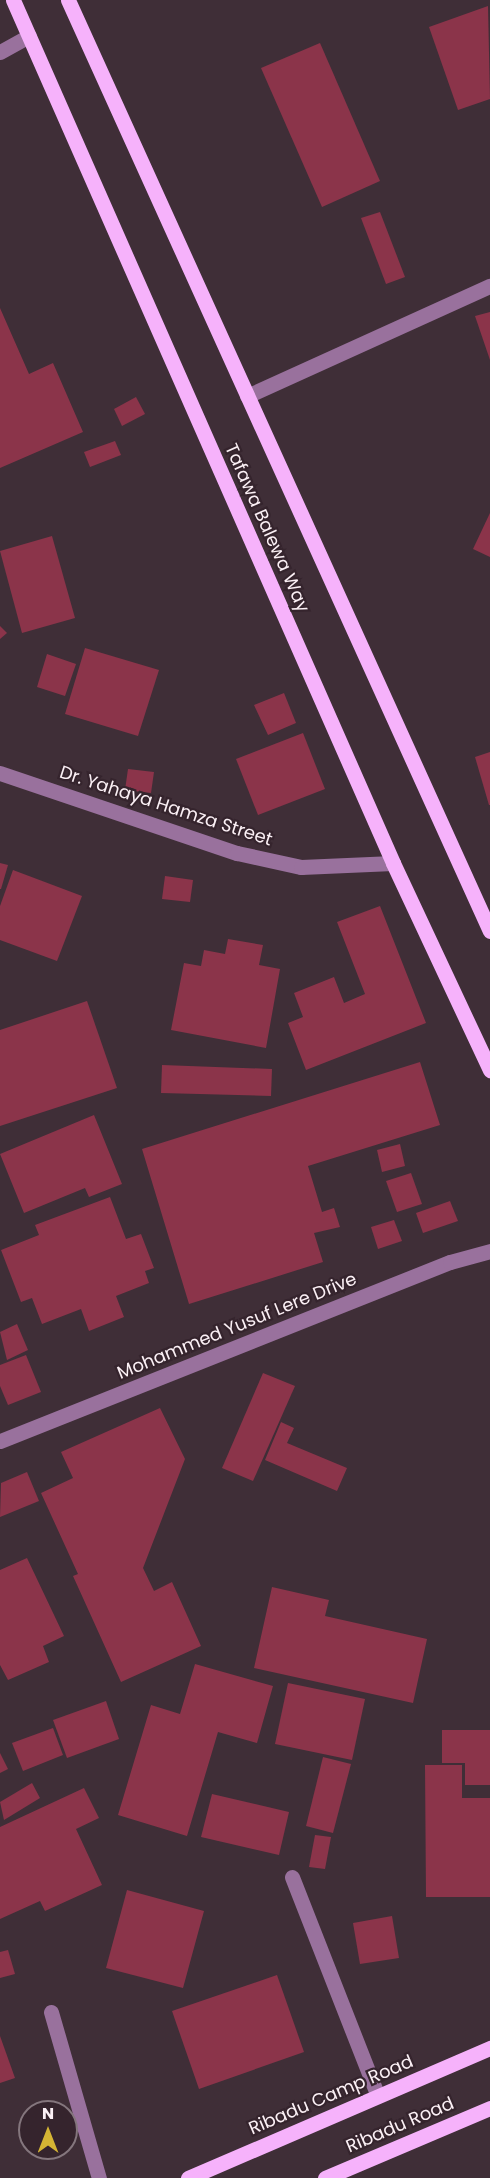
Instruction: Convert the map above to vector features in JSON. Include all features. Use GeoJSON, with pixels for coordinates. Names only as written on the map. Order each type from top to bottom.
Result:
{"type":"FeatureCollection","features":[{"type":"Feature","properties":{"kind":"main road","name":"Tafawa Balewa Way"},"geometry":{"type":"LineString","coordinates":[[13,0],[393,863],[490,1070]]}},
{"type":"Feature","properties":{"kind":"main road","name":"Tafawa Balewa Way"},"geometry":{"type":"LineString","coordinates":[[68,0],[247,396],[487,914],[490,931]]}},
{"type":"Feature","properties":{"kind":"main road","name":"Ribadu Camp Road"},"geometry":{"type":"LineString","coordinates":[[188,2178],[490,2048]]}},
{"type":"Feature","properties":{"kind":"main road","name":"Ribadu Road"},"geometry":{"type":"LineString","coordinates":[[325,2178],[490,2108]]}},
{"type":"Feature","properties":{"kind":"street"},"geometry":{"type":"LineString","coordinates":[[0,52],[29,36]]}},
{"type":"Feature","properties":{"kind":"street"},"geometry":{"type":"LineString","coordinates":[[247,396],[490,286]]}},
{"type":"Feature","properties":{"kind":"street","name":"Dr. Yahaya Hamza Street"},"geometry":{"type":"LineString","coordinates":[[0,773],[237,853],[301,867],[393,863]]}},
{"type":"Feature","properties":{"kind":"street","name":"Mohammed Yusuf Lere Drive"},"geometry":{"type":"LineString","coordinates":[[0,1441],[450,1262],[490,1251]]}},
{"type":"Feature","properties":{"kind":"street"},"geometry":{"type":"LineString","coordinates":[[292,1876],[378,2096]]}},
{"type":"Feature","properties":{"kind":"street"},"geometry":{"type":"LineString","coordinates":[[51,2012],[99,2178]]}},
{"type":"Feature","properties":{"kind":"building"},"geometry":{"type":"Polygon","coordinates":[[[488,6],[490,99],[458,110],[429,27],[488,6]]]}},
{"type":"Feature","properties":{"kind":"building"},"geometry":{"type":"Polygon","coordinates":[[[320,43],[380,181],[322,207],[261,68],[320,43]]]}},
{"type":"Feature","properties":{"kind":"building"},"geometry":{"type":"Polygon","coordinates":[[[380,212],[405,277],[386,284],[361,218],[380,212]]]}},
{"type":"Feature","properties":{"kind":"building"},"geometry":{"type":"Polygon","coordinates":[[[0,308],[29,374],[53,363],[83,432],[0,468],[0,308]]]}},
{"type":"Feature","properties":{"kind":"building"},"geometry":{"type":"Polygon","coordinates":[[[490,312],[490,360],[475,316],[490,312]]]}},
{"type":"Feature","properties":{"kind":"building"},"geometry":{"type":"Polygon","coordinates":[[[136,397],[145,414],[122,426],[114,409],[136,397]]]}},
{"type":"Feature","properties":{"kind":"building"},"geometry":{"type":"Polygon","coordinates":[[[115,441],[121,455],[90,467],[84,452],[115,441]]]}},
{"type":"Feature","properties":{"kind":"building"},"geometry":{"type":"Polygon","coordinates":[[[490,513],[490,557],[473,549],[490,513]]]}},
{"type":"Feature","properties":{"kind":"building"},"geometry":{"type":"Polygon","coordinates":[[[52,536],[75,618],[22,633],[0,551],[52,536]]]}},
{"type":"Feature","properties":{"kind":"building"},"geometry":{"type":"Polygon","coordinates":[[[0,626],[7,633],[0,639],[0,626]]]}},
{"type":"Feature","properties":{"kind":"building"},"geometry":{"type":"Polygon","coordinates":[[[85,648],[159,670],[138,736],[65,714],[85,648]]]}},
{"type":"Feature","properties":{"kind":"building"},"geometry":{"type":"Polygon","coordinates":[[[47,654],[76,664],[65,696],[37,687],[47,654]]]}},
{"type":"Feature","properties":{"kind":"building"},"geometry":{"type":"Polygon","coordinates":[[[284,693],[296,723],[268,735],[254,705],[284,693]]]}},
{"type":"Feature","properties":{"kind":"building"},"geometry":{"type":"Polygon","coordinates":[[[303,733],[325,789],[258,815],[236,759],[303,733]]]}},
{"type":"Feature","properties":{"kind":"building"},"geometry":{"type":"Polygon","coordinates":[[[490,752],[490,805],[489,805],[475,757],[490,752]]]}},
{"type":"Feature","properties":{"kind":"building"},"geometry":{"type":"Polygon","coordinates":[[[128,769],[154,772],[151,793],[125,790],[128,769]]]}},
{"type":"Feature","properties":{"kind":"building"},"geometry":{"type":"Polygon","coordinates":[[[0,863],[8,865],[1,889],[0,889],[0,863]]]}},
{"type":"Feature","properties":{"kind":"building"},"geometry":{"type":"Polygon","coordinates":[[[13,870],[82,896],[57,961],[0,940],[0,906],[13,870]]]}},
{"type":"Feature","properties":{"kind":"building"},"geometry":{"type":"Polygon","coordinates":[[[165,876],[193,880],[190,902],[162,899],[165,876]]]}},
{"type":"Feature","properties":{"kind":"building"},"geometry":{"type":"Polygon","coordinates":[[[380,906],[426,1023],[306,1070],[288,1023],[303,1017],[294,993],[334,977],[344,1003],[365,994],[337,922],[380,906]]]}},
{"type":"Feature","properties":{"kind":"building"},"geometry":{"type":"Polygon","coordinates":[[[228,939],[263,945],[259,965],[280,969],[266,1048],[171,1030],[184,963],[201,966],[204,950],[225,954],[228,939]]]}},
{"type":"Feature","properties":{"kind":"building"},"geometry":{"type":"Polygon","coordinates":[[[87,1001],[117,1088],[0,1126],[0,1030],[87,1001]]]}},
{"type":"Feature","properties":{"kind":"building"},"geometry":{"type":"Polygon","coordinates":[[[420,1062],[440,1125],[308,1166],[322,1212],[334,1208],[340,1227],[314,1233],[323,1262],[189,1304],[142,1149],[420,1062]]]}},
{"type":"Feature","properties":{"kind":"building"},"geometry":{"type":"Polygon","coordinates":[[[162,1065],[272,1069],[271,1096],[161,1093],[162,1065]]]}},
{"type":"Feature","properties":{"kind":"building"},"geometry":{"type":"Polygon","coordinates":[[[94,1115],[122,1184],[89,1197],[85,1188],[24,1213],[0,1154],[94,1115]]]}},
{"type":"Feature","properties":{"kind":"building"},"geometry":{"type":"Polygon","coordinates":[[[400,1144],[405,1166],[382,1172],[377,1150],[400,1144]]]}},
{"type":"Feature","properties":{"kind":"building"},"geometry":{"type":"Polygon","coordinates":[[[411,1173],[422,1204],[397,1212],[386,1181],[411,1173]]]}},
{"type":"Feature","properties":{"kind":"building"},"geometry":{"type":"Polygon","coordinates":[[[110,1197],[126,1239],[141,1234],[154,1268],[145,1271],[149,1283],[116,1296],[124,1317],[89,1331],[81,1309],[42,1324],[32,1298],[21,1302],[1,1250],[39,1235],[35,1225],[110,1197]]]}},
{"type":"Feature","properties":{"kind":"building"},"geometry":{"type":"Polygon","coordinates":[[[450,1201],[458,1221],[423,1233],[416,1213],[450,1201]]]}},
{"type":"Feature","properties":{"kind":"building"},"geometry":{"type":"Polygon","coordinates":[[[394,1220],[402,1241],[378,1249],[371,1227],[394,1220]]]}},
{"type":"Feature","properties":{"kind":"building"},"geometry":{"type":"Polygon","coordinates":[[[17,1324],[28,1350],[7,1360],[0,1332],[17,1324]]]}},
{"type":"Feature","properties":{"kind":"building"},"geometry":{"type":"Polygon","coordinates":[[[26,1355],[41,1392],[8,1405],[0,1386],[0,1365],[26,1355]]]}},
{"type":"Feature","properties":{"kind":"building"},"geometry":{"type":"Polygon","coordinates":[[[263,1373],[295,1386],[253,1481],[222,1468],[263,1373]]]}},
{"type":"Feature","properties":{"kind":"building"},"geometry":{"type":"Polygon","coordinates":[[[160,1408],[185,1459],[143,1568],[154,1591],[172,1582],[201,1646],[121,1682],[73,1576],[78,1574],[41,1493],[73,1478],[61,1452],[160,1408]]]}},
{"type":"Feature","properties":{"kind":"building"},"geometry":{"type":"Polygon","coordinates":[[[281,1422],[294,1428],[287,1443],[347,1468],[337,1491],[265,1460],[281,1422]]]}},
{"type":"Feature","properties":{"kind":"building"},"geometry":{"type":"Polygon","coordinates":[[[27,1472],[39,1501],[0,1517],[1,1483],[27,1472]]]}},
{"type":"Feature","properties":{"kind":"building"},"geometry":{"type":"Polygon","coordinates":[[[27,1558],[64,1636],[43,1646],[49,1662],[8,1680],[0,1665],[0,1570],[27,1558]]]}},
{"type":"Feature","properties":{"kind":"building"},"geometry":{"type":"Polygon","coordinates":[[[272,1587],[329,1600],[325,1616],[427,1639],[413,1703],[254,1668],[272,1587]]]}},
{"type":"Feature","properties":{"kind":"building"},"geometry":{"type":"Polygon","coordinates":[[[195,1664],[273,1686],[257,1743],[218,1732],[187,1836],[118,1815],[151,1705],[180,1714],[195,1664]]]}},
{"type":"Feature","properties":{"kind":"building"},"geometry":{"type":"Polygon","coordinates":[[[288,1683],[365,1699],[352,1760],[275,1744],[288,1683]]]}},
{"type":"Feature","properties":{"kind":"building"},"geometry":{"type":"Polygon","coordinates":[[[106,1701],[119,1739],[67,1758],[53,1720],[106,1701]]]}},
{"type":"Feature","properties":{"kind":"building"},"geometry":{"type":"Polygon","coordinates":[[[53,1728],[63,1755],[23,1771],[12,1743],[53,1728]]]}},
{"type":"Feature","properties":{"kind":"building"},"geometry":{"type":"Polygon","coordinates":[[[442,1730],[490,1730],[490,1785],[465,1785],[465,1763],[442,1763],[442,1730]]]}},
{"type":"Feature","properties":{"kind":"building"},"geometry":{"type":"Polygon","coordinates":[[[0,1753],[8,1769],[0,1773],[0,1753]]]}},
{"type":"Feature","properties":{"kind":"building"},"geometry":{"type":"Polygon","coordinates":[[[323,1757],[351,1764],[333,1833],[306,1826],[323,1757]]]}},
{"type":"Feature","properties":{"kind":"building"},"geometry":{"type":"Polygon","coordinates":[[[425,1765],[462,1765],[462,1798],[490,1798],[490,1897],[426,1897],[425,1765]]]}},
{"type":"Feature","properties":{"kind":"building"},"geometry":{"type":"Polygon","coordinates":[[[32,1783],[40,1798],[4,1820],[0,1802],[32,1783]]]}},
{"type":"Feature","properties":{"kind":"building"},"geometry":{"type":"Polygon","coordinates":[[[84,1788],[99,1818],[76,1829],[102,1885],[45,1911],[40,1901],[0,1919],[0,1827],[84,1788]]]}},
{"type":"Feature","properties":{"kind":"building"},"geometry":{"type":"Polygon","coordinates":[[[212,1794],[289,1812],[279,1855],[201,1837],[212,1794]]]}},
{"type":"Feature","properties":{"kind":"building"},"geometry":{"type":"Polygon","coordinates":[[[315,1835],[331,1837],[325,1869],[309,1867],[315,1835]]]}},
{"type":"Feature","properties":{"kind":"building"},"geometry":{"type":"Polygon","coordinates":[[[127,1890],[204,1911],[183,1988],[106,1968],[127,1890]]]}},
{"type":"Feature","properties":{"kind":"building"},"geometry":{"type":"Polygon","coordinates":[[[392,1916],[399,1958],[360,1964],[353,1923],[392,1916]]]}},
{"type":"Feature","properties":{"kind":"building"},"geometry":{"type":"Polygon","coordinates":[[[8,1950],[15,1974],[0,1978],[0,1952],[8,1950]]]}},
{"type":"Feature","properties":{"kind":"building"},"geometry":{"type":"Polygon","coordinates":[[[277,1975],[304,2052],[199,2089],[172,2011],[277,1975]]]}},
{"type":"Feature","properties":{"kind":"building"},"geometry":{"type":"Polygon","coordinates":[[[0,2036],[15,2078],[0,2083],[0,2036]]]}}]}
